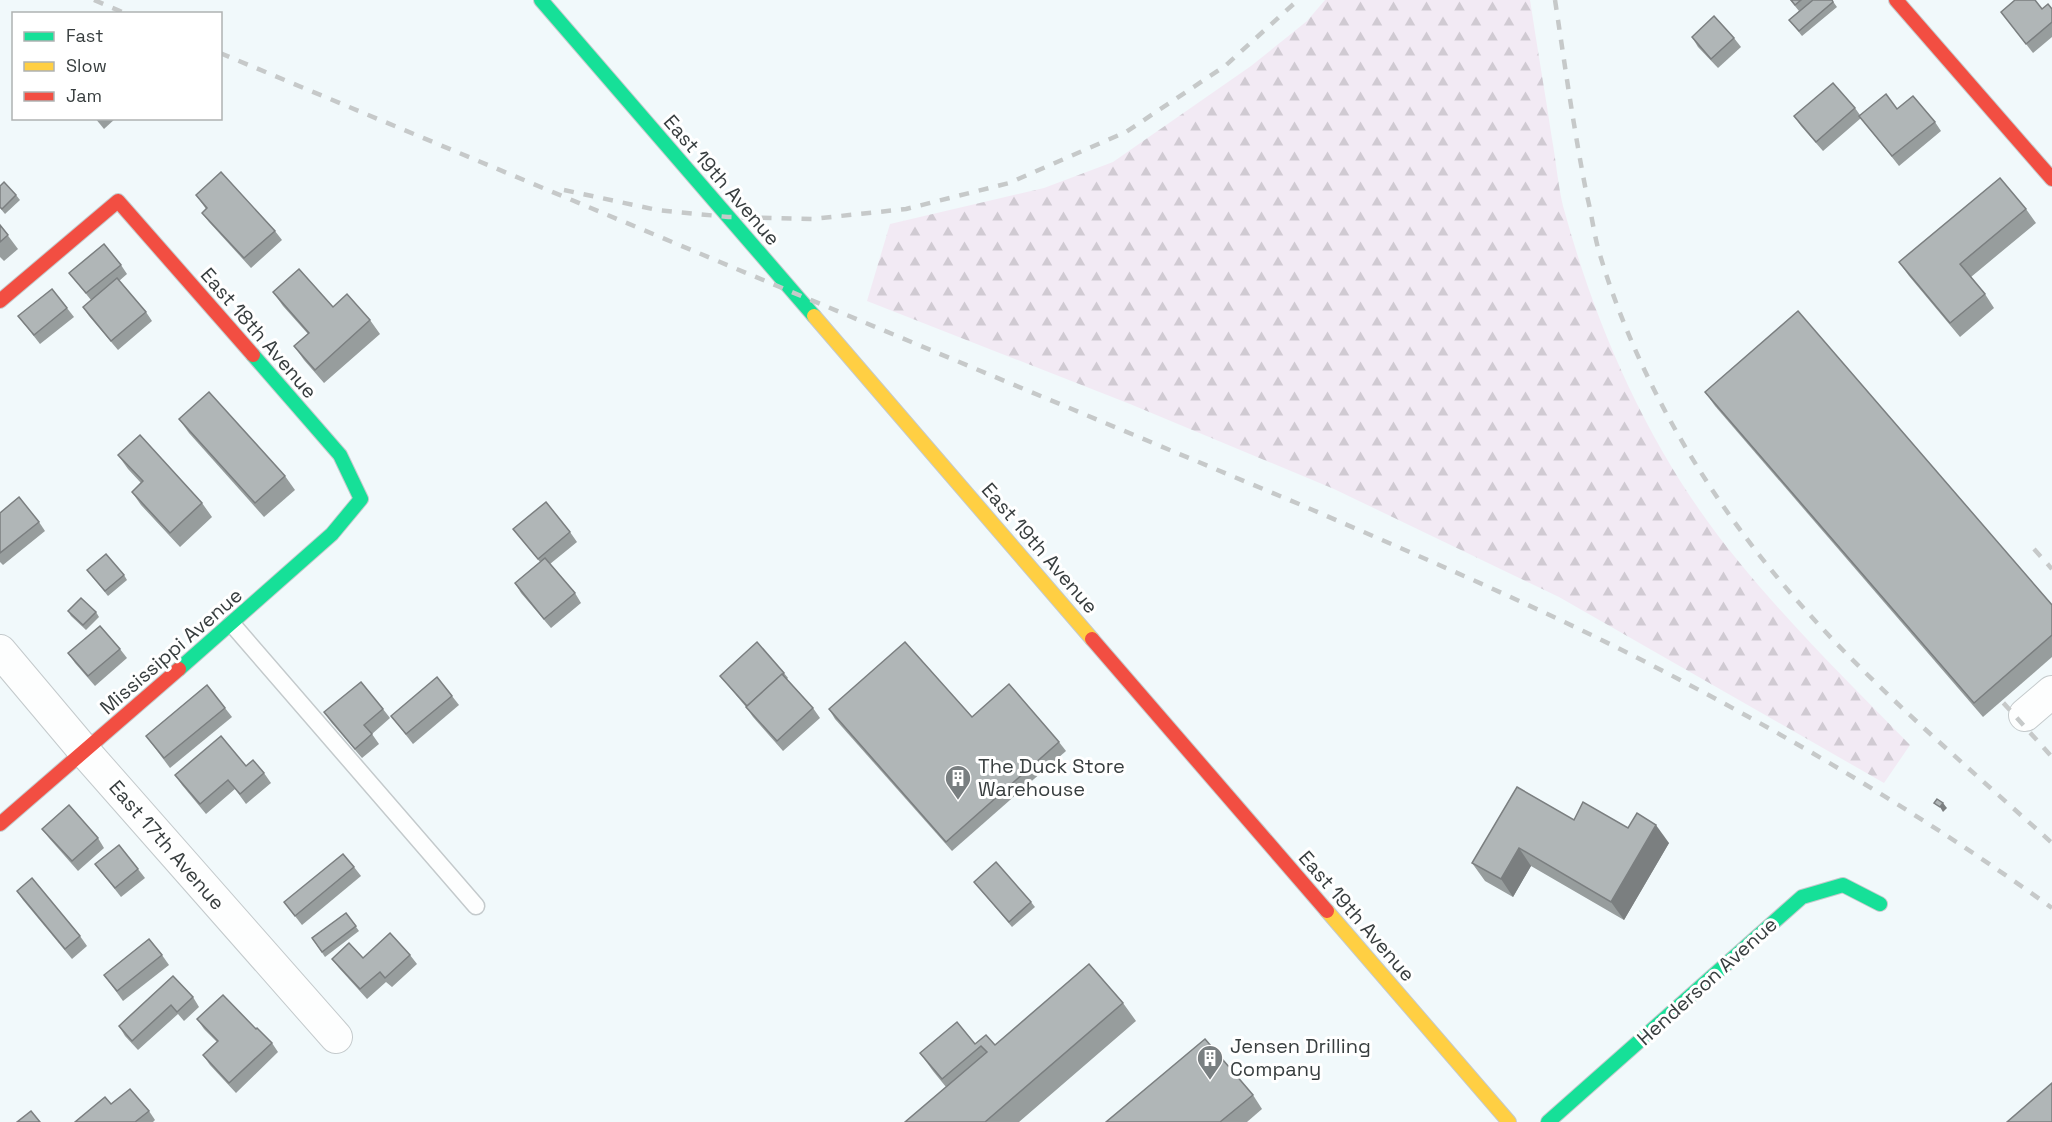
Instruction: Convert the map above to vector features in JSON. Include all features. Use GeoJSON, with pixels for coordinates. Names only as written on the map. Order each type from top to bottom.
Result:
{"type":"FeatureCollection","features":[{"type":"Feature","properties":{"kind":"street","name":"East 19th Avenue"},"geometry":{"type":"LineString","coordinates":[[541,0],[1509,1122]]}},
{"type":"Feature","properties":{"kind":"street"},"geometry":{"type":"LineString","coordinates":[[1896,0],[2052,179]]}},
{"type":"Feature","properties":{"kind":"street","name":"East 18th Avenue"},"geometry":{"type":"LineString","coordinates":[[0,301],[118,201],[340,455],[361,499]]}},
{"type":"Feature","properties":{"kind":"street","name":"Mississippi Avenue"},"geometry":{"type":"LineString","coordinates":[[0,824],[232,624],[332,534],[361,499]]}},
{"type":"Feature","properties":{"kind":"street","name":"East 17th Avenue"},"geometry":{"type":"LineString","coordinates":[[0,651],[85,752],[336,1037]]}},
{"type":"Feature","properties":{"kind":"street"},"geometry":{"type":"LineString","coordinates":[[2025,715],[2052,692]]}},
{"type":"Feature","properties":{"kind":"street","name":"Henderson Avenue"},"geometry":{"type":"LineString","coordinates":[[1548,1122],[1802,897],[1843,885],[1880,904]]}},
{"type":"Feature","properties":{"kind":"lane"},"geometry":{"type":"LineString","coordinates":[[232,624],[476,906]]}},
{"type":"Feature","properties":{"kind":"green space"},"geometry":{"type":"Polygon","coordinates":[[[1325,0],[1530,0],[1563,206],[1593,302],[1632,394],[1655,439],[1708,523],[1801,633],[1910,745],[1884,783],[1559,597],[1334,489],[1130,404],[867,301],[890,224],[1044,188],[1113,162],[1251,66],[1307,21],[1325,0]]]}},
{"type":"Feature","properties":{"kind":"building"},"geometry":{"type":"Polygon","coordinates":[[[1791,0],[1801,0],[1795,5],[1791,0]]]}},
{"type":"Feature","properties":{"kind":"building"},"geometry":{"type":"Polygon","coordinates":[[[1813,0],[1832,0],[1833,2],[1799,31],[1789,20],[1813,0]]]}},
{"type":"Feature","properties":{"kind":"building"},"geometry":{"type":"Polygon","coordinates":[[[2015,0],[2035,0],[2042,9],[2048,4],[2052,9],[2052,22],[2026,44],[2001,12],[2015,0]]]}},
{"type":"Feature","properties":{"kind":"building"},"geometry":{"type":"Polygon","coordinates":[[[1714,16],[1734,38],[1711,59],[1692,37],[1714,16]]]}},
{"type":"Feature","properties":{"kind":"building"},"geometry":{"type":"Polygon","coordinates":[[[1833,83],[1855,108],[1816,142],[1794,116],[1833,83]]]}},
{"type":"Feature","properties":{"kind":"building"},"geometry":{"type":"Polygon","coordinates":[[[1886,94],[1897,109],[1913,96],[1935,122],[1892,156],[1859,116],[1886,94]]]}},
{"type":"Feature","properties":{"kind":"building"},"geometry":{"type":"Polygon","coordinates":[[[221,172],[275,231],[244,258],[202,213],[207,208],[196,195],[221,172]]]}},
{"type":"Feature","properties":{"kind":"building"},"geometry":{"type":"Polygon","coordinates":[[[2000,178],[2026,209],[1960,264],[1985,294],[1950,323],[1899,262],[2000,178]]]}},
{"type":"Feature","properties":{"kind":"building"},"geometry":{"type":"Polygon","coordinates":[[[4,182],[16,195],[2,209],[0,207],[0,186],[4,182]]]}},
{"type":"Feature","properties":{"kind":"building"},"geometry":{"type":"Polygon","coordinates":[[[0,225],[8,235],[0,242],[0,225]]]}},
{"type":"Feature","properties":{"kind":"building"},"geometry":{"type":"Polygon","coordinates":[[[104,244],[121,265],[86,293],[69,273],[104,244]]]}},
{"type":"Feature","properties":{"kind":"building"},"geometry":{"type":"Polygon","coordinates":[[[299,269],[333,307],[347,294],[370,320],[315,370],[294,346],[309,333],[273,292],[299,269]]]}},
{"type":"Feature","properties":{"kind":"building"},"geometry":{"type":"Polygon","coordinates":[[[117,278],[146,312],[111,341],[83,307],[117,278]]]}},
{"type":"Feature","properties":{"kind":"building"},"geometry":{"type":"Polygon","coordinates":[[[52,289],[67,308],[34,335],[18,316],[52,289]]]}},
{"type":"Feature","properties":{"kind":"building"},"geometry":{"type":"Polygon","coordinates":[[[1798,311],[2052,605],[2052,635],[1974,703],[1705,392],[1798,311]]]}},
{"type":"Feature","properties":{"kind":"building"},"geometry":{"type":"Polygon","coordinates":[[[209,392],[285,476],[255,503],[179,419],[209,392]]]}},
{"type":"Feature","properties":{"kind":"building"},"geometry":{"type":"Polygon","coordinates":[[[140,435],[202,503],[170,533],[132,492],[143,481],[118,455],[140,435]]]}},
{"type":"Feature","properties":{"kind":"building"},"geometry":{"type":"Polygon","coordinates":[[[19,497],[39,522],[0,553],[0,513],[19,497]]]}},
{"type":"Feature","properties":{"kind":"building"},"geometry":{"type":"Polygon","coordinates":[[[546,502],[570,532],[538,559],[513,529],[546,502]]]}},
{"type":"Feature","properties":{"kind":"building"},"geometry":{"type":"Polygon","coordinates":[[[106,554],[124,575],[105,591],[87,570],[106,554]]]}},
{"type":"Feature","properties":{"kind":"building"},"geometry":{"type":"Polygon","coordinates":[[[545,558],[575,593],[544,619],[515,583],[545,558]]]}},
{"type":"Feature","properties":{"kind":"building"},"geometry":{"type":"Polygon","coordinates":[[[81,598],[96,612],[83,625],[68,611],[81,598]]]}},
{"type":"Feature","properties":{"kind":"building"},"geometry":{"type":"Polygon","coordinates":[[[100,626],[120,649],[88,676],[68,653],[100,626]]]}},
{"type":"Feature","properties":{"kind":"building"},"geometry":{"type":"Polygon","coordinates":[[[757,642],[784,673],[747,706],[720,676],[757,642]]]}},
{"type":"Feature","properties":{"kind":"building","name":"The Duck Store Warehouse"},"geometry":{"type":"Polygon","coordinates":[[[905,642],[972,717],[1009,684],[1059,742],[946,842],[829,709],[905,642]]]}},
{"type":"Feature","properties":{"kind":"building"},"geometry":{"type":"Polygon","coordinates":[[[782,674],[813,708],[777,741],[746,707],[782,674]]]}},
{"type":"Feature","properties":{"kind":"building"},"geometry":{"type":"Polygon","coordinates":[[[437,677],[452,696],[406,734],[391,716],[437,677]]]}},
{"type":"Feature","properties":{"kind":"building"},"geometry":{"type":"Polygon","coordinates":[[[361,682],[383,709],[364,725],[372,734],[355,749],[324,712],[361,682]]]}},
{"type":"Feature","properties":{"kind":"building"},"geometry":{"type":"Polygon","coordinates":[[[207,685],[225,708],[164,758],[146,736],[207,685]]]}},
{"type":"Feature","properties":{"kind":"building"},"geometry":{"type":"Polygon","coordinates":[[[221,736],[246,766],[253,760],[264,773],[240,794],[228,780],[200,804],[175,775],[221,736]]]}},
{"type":"Feature","properties":{"kind":"building"},"geometry":{"type":"Polygon","coordinates":[[[1517,787],[1574,820],[1583,802],[1628,828],[1637,813],[1656,825],[1611,902],[1519,848],[1501,879],[1472,863],[1517,787]]]}},
{"type":"Feature","properties":{"kind":"building"},"geometry":{"type":"Polygon","coordinates":[[[1937,799],[1943,803],[1940,807],[1934,803],[1937,799]]]}},
{"type":"Feature","properties":{"kind":"building"},"geometry":{"type":"Polygon","coordinates":[[[69,805],[98,838],[72,861],[42,829],[69,805]]]}},
{"type":"Feature","properties":{"kind":"building"},"geometry":{"type":"Polygon","coordinates":[[[119,845],[138,869],[115,888],[95,864],[119,845]]]}},
{"type":"Feature","properties":{"kind":"building"},"geometry":{"type":"Polygon","coordinates":[[[343,854],[354,867],[295,916],[284,902],[343,854]]]}},
{"type":"Feature","properties":{"kind":"building"},"geometry":{"type":"Polygon","coordinates":[[[996,862],[1031,902],[1009,922],[974,882],[996,862]]]}},
{"type":"Feature","properties":{"kind":"building"},"geometry":{"type":"Polygon","coordinates":[[[32,878],[80,936],[65,949],[17,891],[32,878]]]}},
{"type":"Feature","properties":{"kind":"building"},"geometry":{"type":"Polygon","coordinates":[[[346,913],[356,926],[322,952],[312,938],[346,913]]]}},
{"type":"Feature","properties":{"kind":"building"},"geometry":{"type":"Polygon","coordinates":[[[390,933],[410,955],[385,978],[380,972],[360,989],[332,959],[349,943],[363,958],[390,933]]]}},
{"type":"Feature","properties":{"kind":"building"},"geometry":{"type":"Polygon","coordinates":[[[149,939],[162,955],[117,991],[104,975],[149,939]]]}},
{"type":"Feature","properties":{"kind":"building"},"geometry":{"type":"Polygon","coordinates":[[[1089,964],[1123,1003],[985,1122],[905,1122],[987,1052],[981,1046],[942,1079],[920,1053],[957,1022],[975,1044],[986,1035],[995,1045],[1089,964]]]}},
{"type":"Feature","properties":{"kind":"building"},"geometry":{"type":"Polygon","coordinates":[[[173,976],[193,997],[177,1012],[171,1005],[132,1041],[119,1026],[173,976]]]}},
{"type":"Feature","properties":{"kind":"building"},"geometry":{"type":"Polygon","coordinates":[[[223,995],[272,1043],[229,1083],[203,1055],[218,1041],[197,1019],[223,995]]]}},
{"type":"Feature","properties":{"kind":"building","name":"Jensen Drilling Company"},"geometry":{"type":"Polygon","coordinates":[[[1205,1039],[1253,1095],[1220,1122],[1106,1122],[1205,1039]]]}},
{"type":"Feature","properties":{"kind":"building"},"geometry":{"type":"Polygon","coordinates":[[[2052,1083],[2052,1122],[2007,1122],[2052,1083]]]}},
{"type":"Feature","properties":{"kind":"building"},"geometry":{"type":"Polygon","coordinates":[[[130,1089],[149,1111],[135,1122],[75,1122],[105,1097],[111,1104],[130,1089]]]}},
{"type":"Feature","properties":{"kind":"building"},"geometry":{"type":"Polygon","coordinates":[[[31,1111],[40,1122],[17,1122],[31,1111]]]}},
{"type":"Feature","properties":{"kind":"railway"},"geometry":{"type":"LineString","coordinates":[[94,0],[122,12]]}},
{"type":"Feature","properties":{"kind":"railway"},"geometry":{"type":"LineString","coordinates":[[564,190],[657,210],[728,217],[812,219],[906,209],[1009,183],[1126,132],[1225,66],[1298,0]]}},
{"type":"Feature","properties":{"kind":"railway"},"geometry":{"type":"LineString","coordinates":[[1555,0],[1578,147],[1598,248],[1616,303],[1635,350],[1682,441],[1709,484],[1768,567],[1830,637],[1923,727],[2052,843]]}},
{"type":"Feature","properties":{"kind":"railway"},"geometry":{"type":"LineString","coordinates":[[222,54],[1299,504],[1527,605],[1661,670],[1762,724],[1910,812],[2052,908]]}},
{"type":"Feature","properties":{"kind":"railway"},"geometry":{"type":"LineString","coordinates":[[2034,549],[2052,569]]}},
{"type":"Feature","properties":{"kind":"railway"},"geometry":{"type":"LineString","coordinates":[[1990,688],[2052,757]]}},
{"type":"Feature","properties":{"kind":"traffic: fast"},"geometry":{"type":"LineString","coordinates":[[541,0],[814,316]]}},
{"type":"Feature","properties":{"kind":"traffic: fast"},"geometry":{"type":"LineString","coordinates":[[179,669],[332,534],[361,499],[340,455],[253,355]]}},
{"type":"Feature","properties":{"kind":"traffic: fast"},"geometry":{"type":"LineString","coordinates":[[1548,1122],[1802,897],[1843,885],[1880,904]]}},
{"type":"Feature","properties":{"kind":"traffic: slow"},"geometry":{"type":"LineString","coordinates":[[814,316],[1092,639]]}},
{"type":"Feature","properties":{"kind":"traffic: slow"},"geometry":{"type":"LineString","coordinates":[[1327,911],[1509,1122]]}},
{"type":"Feature","properties":{"kind":"traffic: jam"},"geometry":{"type":"LineString","coordinates":[[1896,0],[2052,179]]}},
{"type":"Feature","properties":{"kind":"traffic: jam"},"geometry":{"type":"LineString","coordinates":[[0,301],[118,201],[253,355]]}},
{"type":"Feature","properties":{"kind":"traffic: jam"},"geometry":{"type":"LineString","coordinates":[[1092,639],[1327,911]]}},
{"type":"Feature","properties":{"kind":"traffic: jam"},"geometry":{"type":"LineString","coordinates":[[0,824],[179,669]]}},
{"type":"Feature","properties":{"kind":"place","name":"The Duck Store Warehouse"},"geometry":{"type":"Point","coordinates":[958,801]}},
{"type":"Feature","properties":{"kind":"place","name":"Jensen Drilling Company"},"geometry":{"type":"Point","coordinates":[1210,1081]}}]}
